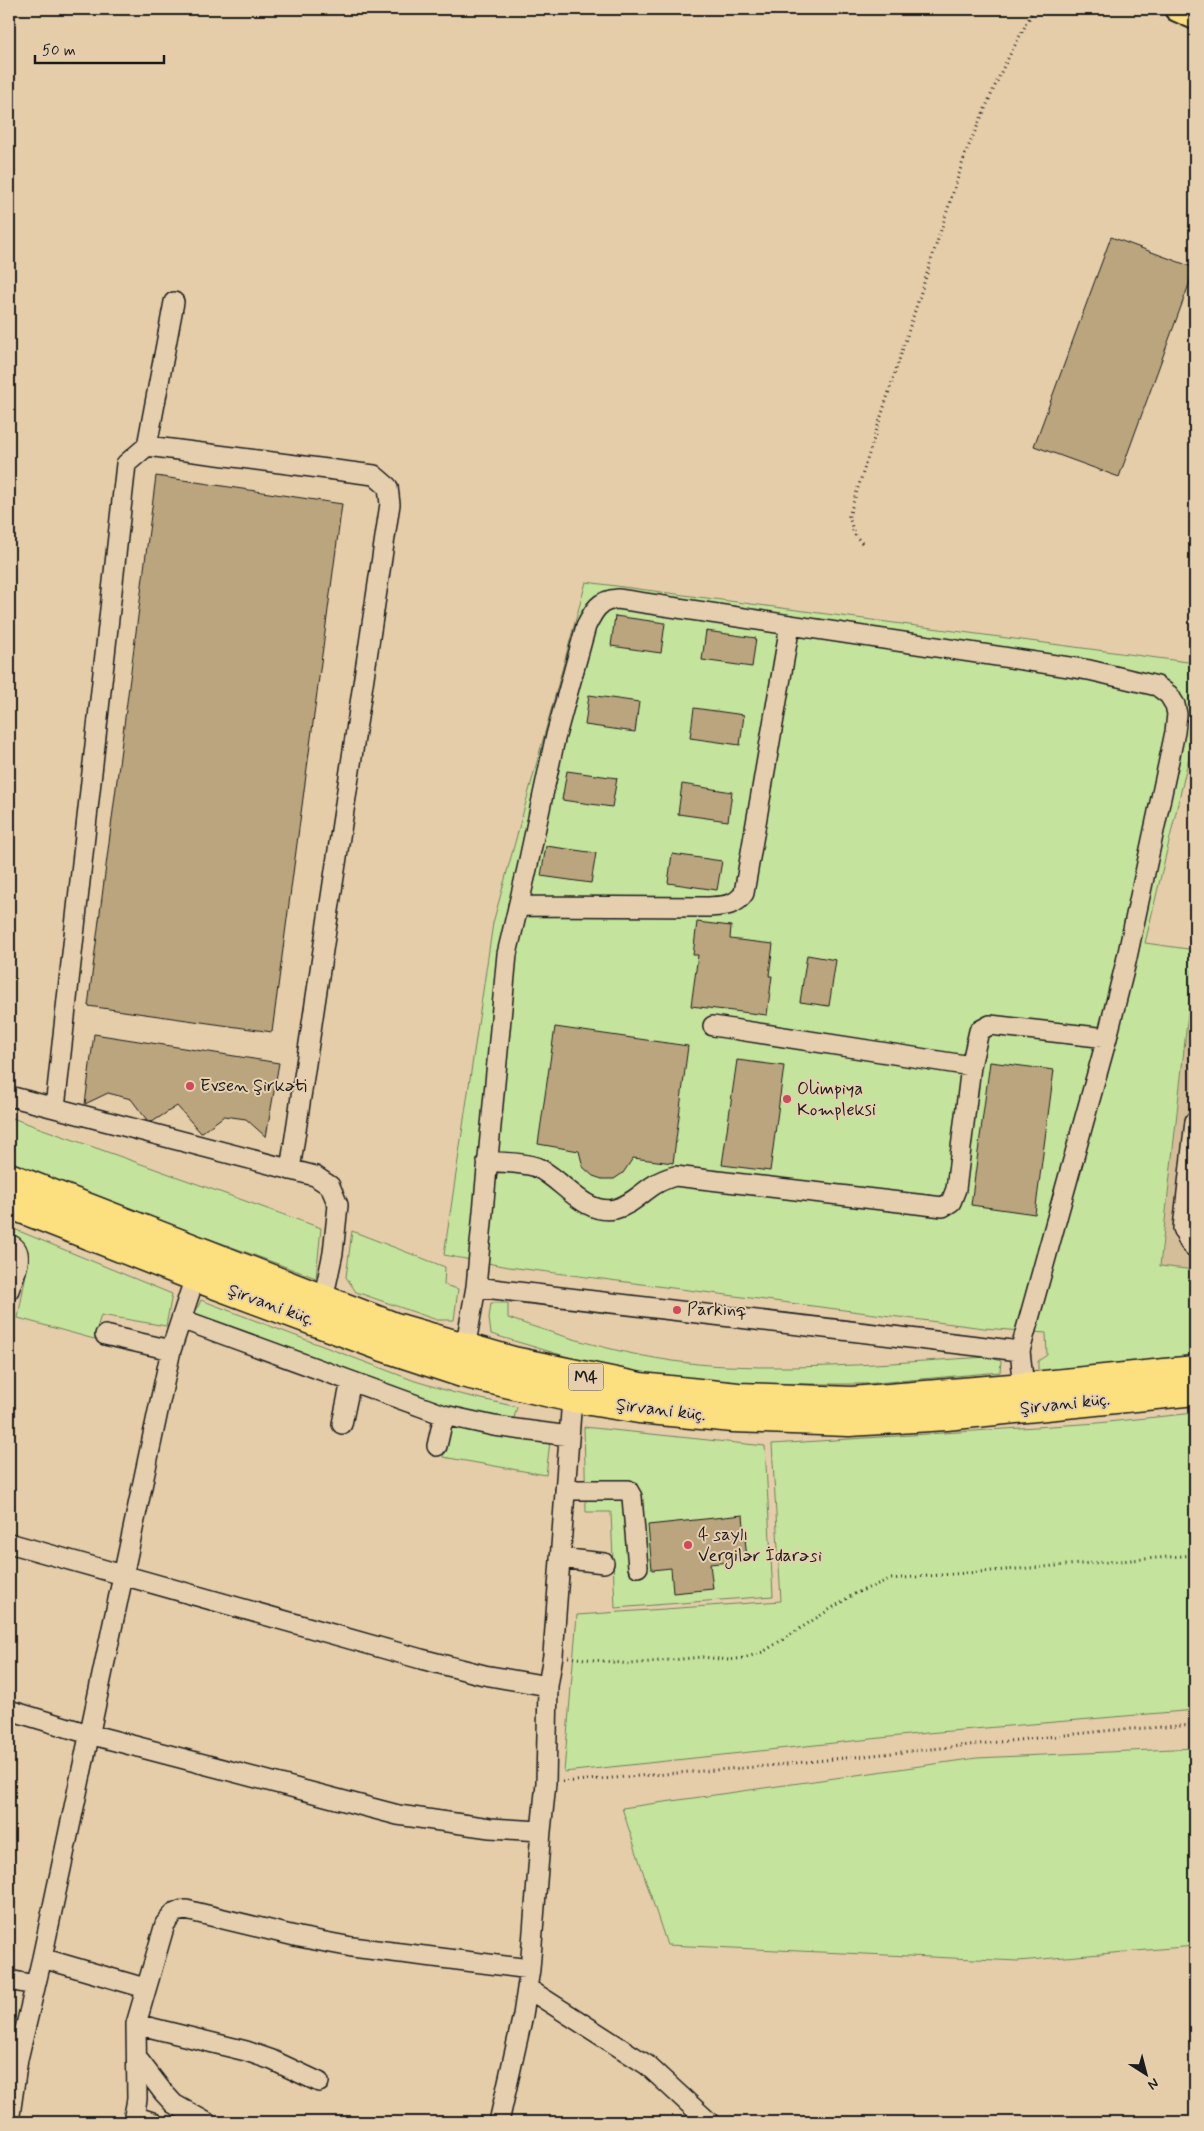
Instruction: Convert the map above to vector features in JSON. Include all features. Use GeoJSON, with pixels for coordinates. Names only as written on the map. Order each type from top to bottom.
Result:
{"type":"FeatureCollection","features":[{"type":"Feature","properties":{"kind":"highway","name":"M4"},"geometry":{"type":"LineString","coordinates":[[9,1177],[395,1327],[465,1349],[513,1361],[640,1387],[720,1396],[852,1401],[1024,1387],[1195,1370]]}},
{"type":"Feature","properties":{"kind":"highway","name":"Şirvani küç."},"geometry":{"type":"LineString","coordinates":[[9,1204],[195,1278],[462,1373],[572,1398],[639,1409],[778,1421],[850,1422],[946,1416],[1195,1391]]}},
{"type":"Feature","properties":{"kind":"main road"},"geometry":{"type":"LineString","coordinates":[[1177,9],[1195,17]]}},
{"type":"Feature","properties":{"kind":"street"},"geometry":{"type":"LineString","coordinates":[[55,1108],[126,464],[148,446],[174,302]]}},
{"type":"Feature","properties":{"kind":"street"},"geometry":{"type":"LineString","coordinates":[[148,446],[374,475],[388,487],[390,504],[290,1170]]}},
{"type":"Feature","properties":{"kind":"street"},"geometry":{"type":"LineString","coordinates":[[465,1349],[476,1287],[507,954],[555,739],[586,626],[593,611],[599,604],[608,600],[618,599],[1089,670],[1157,686],[1169,695],[1175,705],[1177,714],[1174,732],[1126,962],[1107,1038],[1020,1351],[1024,1387]]}},
{"type":"Feature","properties":{"kind":"street"},"geometry":{"type":"LineString","coordinates":[[518,906],[707,907],[727,906],[739,900],[744,892],[790,625]]}},
{"type":"Feature","properties":{"kind":"street"},"geometry":{"type":"LineString","coordinates":[[487,1161],[534,1166],[554,1176],[583,1203],[601,1209],[614,1209],[634,1201],[654,1184],[675,1176],[943,1207],[951,1202],[956,1189],[974,1044],[979,1031],[990,1025],[1107,1038]]}},
{"type":"Feature","properties":{"kind":"street"},"geometry":{"type":"LineString","coordinates":[[713,1026],[971,1066]]}},
{"type":"Feature","properties":{"kind":"street"},"geometry":{"type":"LineString","coordinates":[[9,1096],[315,1176],[330,1186],[338,1205],[333,1253],[323,1300]]}},
{"type":"Feature","properties":{"kind":"street"},"geometry":{"type":"LineString","coordinates":[[1195,1121],[1183,1228],[1189,1242],[1195,1248]]}},
{"type":"Feature","properties":{"kind":"street"},"geometry":{"type":"LineString","coordinates":[[9,1244],[14,1246],[18,1254],[18,1262],[9,1290]]}},
{"type":"Feature","properties":{"kind":"street"},"geometry":{"type":"LineString","coordinates":[[10,2122],[13,2059],[42,1958],[171,1350],[195,1278]]}},
{"type":"Feature","properties":{"kind":"street"},"geometry":{"type":"LineString","coordinates":[[476,1287],[1020,1351]]}},
{"type":"Feature","properties":{"kind":"street"},"geometry":{"type":"LineString","coordinates":[[181,1319],[444,1415],[494,1426],[569,1436]]}},
{"type":"Feature","properties":{"kind":"street"},"geometry":{"type":"LineString","coordinates":[[105,1335],[171,1350]]}},
{"type":"Feature","properties":{"kind":"street"},"geometry":{"type":"LineString","coordinates":[[342,1424],[351,1380]]}},
{"type":"Feature","properties":{"kind":"street"},"geometry":{"type":"LineString","coordinates":[[499,2122],[530,1969],[540,1831],[546,1783],[548,1686],[553,1655],[572,1398]]}},
{"type":"Feature","properties":{"kind":"street"},"geometry":{"type":"LineString","coordinates":[[437,1446],[444,1415]]}},
{"type":"Feature","properties":{"kind":"street"},"geometry":{"type":"LineString","coordinates":[[566,1490],[628,1490],[632,1497],[638,1568]]}},
{"type":"Feature","properties":{"kind":"street"},"geometry":{"type":"LineString","coordinates":[[9,1544],[123,1577],[484,1675],[548,1686]]}},
{"type":"Feature","properties":{"kind":"street"},"geometry":{"type":"LineString","coordinates":[[560,1558],[604,1563]]}},
{"type":"Feature","properties":{"kind":"street"},"geometry":{"type":"LineString","coordinates":[[9,1710],[89,1734],[398,1815],[490,1828],[540,1831]]}},
{"type":"Feature","properties":{"kind":"street"},"geometry":{"type":"LineString","coordinates":[[152,2122],[134,2119],[137,2099],[136,2024],[165,1924],[175,1912],[186,1910],[299,1937],[352,1947],[530,1969]]}},
{"type":"Feature","properties":{"kind":"street"},"geometry":{"type":"LineString","coordinates":[[42,1958],[145,1988]]}},
{"type":"Feature","properties":{"kind":"street"},"geometry":{"type":"LineString","coordinates":[[9,1980],[34,1986]]}},
{"type":"Feature","properties":{"kind":"street"},"geometry":{"type":"LineString","coordinates":[[527,1988],[646,2065],[709,2122]]}},
{"type":"Feature","properties":{"kind":"street"},"geometry":{"type":"LineString","coordinates":[[136,2024],[246,2051],[272,2060],[318,2082]]}},
{"type":"Feature","properties":{"kind":"street"},"geometry":{"type":"LineString","coordinates":[[136,2058],[162,2092],[174,2104],[206,2122]]}},
{"type":"Feature","properties":{"kind":"path"},"geometry":{"type":"LineString","coordinates":[[862,543],[854,534],[849,516],[966,152],[1002,70],[1034,9]]}},
{"type":"Feature","properties":{"kind":"path"},"geometry":{"type":"LineString","coordinates":[[553,1655],[630,1664],[702,1657],[729,1660],[744,1658],[764,1652],[854,1594],[890,1579],[1195,1555]]}},
{"type":"Feature","properties":{"kind":"path"},"geometry":{"type":"LineString","coordinates":[[546,1783],[767,1766],[1114,1730],[1195,1725]]}},
{"type":"Feature","properties":{"kind":"shaded area"},"geometry":{"type":"Polygon","coordinates":[[[1195,950],[1195,1270],[1160,1266],[1195,950]]]}},
{"type":"Feature","properties":{"kind":"green space","name":"Olimpiya Kompleksi"},"geometry":{"type":"Polygon","coordinates":[[[586,582],[1195,663],[1195,732],[1145,943],[1195,950],[1160,1266],[1195,1270],[1195,1355],[1038,1372],[1038,1361],[1047,1355],[1046,1333],[984,1328],[509,1267],[444,1255],[493,923],[586,582]]]}},
{"type":"Feature","properties":{"kind":"green space"},"geometry":{"type":"Polygon","coordinates":[[[9,1117],[321,1228],[316,1278],[9,1165],[9,1117]]]}},
{"type":"Feature","properties":{"kind":"green space"},"geometry":{"type":"Polygon","coordinates":[[[9,1227],[172,1294],[166,1326],[101,1315],[94,1339],[18,1318],[29,1257],[27,1252],[9,1241],[9,1227]]]}},
{"type":"Feature","properties":{"kind":"green space"},"geometry":{"type":"Polygon","coordinates":[[[352,1231],[445,1267],[444,1285],[458,1289],[454,1320],[437,1320],[356,1292],[346,1277],[352,1231]]]}},
{"type":"Feature","properties":{"kind":"green space"},"geometry":{"type":"Polygon","coordinates":[[[201,1300],[415,1381],[455,1393],[517,1407],[512,1425],[454,1412],[194,1316],[201,1300]]]}},
{"type":"Feature","properties":{"kind":"green space"},"geometry":{"type":"Polygon","coordinates":[[[491,1303],[508,1303],[508,1318],[534,1327],[615,1350],[670,1361],[726,1366],[792,1367],[988,1357],[1001,1361],[1000,1372],[865,1384],[715,1384],[608,1369],[491,1334],[489,1318],[491,1303]]]}},
{"type":"Feature","properties":{"kind":"green space"},"geometry":{"type":"Polygon","coordinates":[[[1195,1413],[1195,1710],[927,1733],[564,1772],[577,1615],[781,1601],[772,1444],[1098,1423],[1195,1413]]]}},
{"type":"Feature","properties":{"kind":"green space"},"geometry":{"type":"Polygon","coordinates":[[[450,1422],[550,1441],[546,1475],[443,1457],[450,1422]]]}},
{"type":"Feature","properties":{"kind":"green space"},"geometry":{"type":"Polygon","coordinates":[[[584,1427],[765,1446],[773,1596],[615,1608],[611,1512],[586,1512],[584,1427]]]}},
{"type":"Feature","properties":{"kind":"green space"},"geometry":{"type":"Polygon","coordinates":[[[1195,1748],[1195,1946],[1018,1961],[667,1945],[622,1808],[977,1758],[1195,1748]]]}},
{"type":"Feature","properties":{"kind":"building"},"geometry":{"type":"Polygon","coordinates":[[[1111,237],[1195,268],[1119,477],[1034,446],[1111,237]]]}},
{"type":"Feature","properties":{"kind":"building"},"geometry":{"type":"Polygon","coordinates":[[[156,476],[342,504],[272,1032],[88,1006],[156,476]]]}},
{"type":"Feature","properties":{"kind":"building"},"geometry":{"type":"Polygon","coordinates":[[[615,616],[665,623],[661,653],[611,646],[615,616]]]}},
{"type":"Feature","properties":{"kind":"building"},"geometry":{"type":"Polygon","coordinates":[[[706,631],[756,638],[752,667],[702,660],[706,631]]]}},
{"type":"Feature","properties":{"kind":"building"},"geometry":{"type":"Polygon","coordinates":[[[589,695],[639,702],[635,732],[585,725],[589,695]]]}},
{"type":"Feature","properties":{"kind":"building"},"geometry":{"type":"Polygon","coordinates":[[[694,708],[744,715],[740,745],[690,738],[694,708]]]}},
{"type":"Feature","properties":{"kind":"building"},"geometry":{"type":"Polygon","coordinates":[[[567,771],[617,778],[612,807],[562,800],[567,771]]]}},
{"type":"Feature","properties":{"kind":"building"},"geometry":{"type":"Polygon","coordinates":[[[682,784],[732,792],[728,821],[678,814],[682,784]]]}},
{"type":"Feature","properties":{"kind":"building"},"geometry":{"type":"Polygon","coordinates":[[[546,846],[596,853],[591,883],[541,876],[546,846]]]}},
{"type":"Feature","properties":{"kind":"building"},"geometry":{"type":"Polygon","coordinates":[[[672,854],[722,861],[717,890],[668,883],[672,854]]]}},
{"type":"Feature","properties":{"kind":"building"},"geometry":{"type":"Polygon","coordinates":[[[697,922],[731,926],[730,939],[773,944],[769,976],[772,976],[767,1015],[691,1006],[698,955],[693,955],[697,922]]]}},
{"type":"Feature","properties":{"kind":"building"},"geometry":{"type":"Polygon","coordinates":[[[807,955],[836,960],[829,1006],[800,1002],[807,955]]]}},
{"type":"Feature","properties":{"kind":"building"},"geometry":{"type":"Polygon","coordinates":[[[555,1027],[688,1046],[673,1163],[633,1158],[623,1173],[614,1179],[602,1179],[593,1176],[583,1167],[579,1151],[538,1144],[555,1027]]]}},
{"type":"Feature","properties":{"kind":"building"},"geometry":{"type":"Polygon","coordinates":[[[94,1034],[279,1063],[266,1137],[246,1119],[224,1116],[201,1133],[177,1106],[152,1122],[147,1120],[131,1099],[108,1093],[85,1104],[94,1034]]]}},
{"type":"Feature","properties":{"kind":"building"},"geometry":{"type":"Polygon","coordinates":[[[737,1060],[784,1066],[770,1171],[722,1165],[737,1060]]]}},
{"type":"Feature","properties":{"kind":"building"},"geometry":{"type":"Polygon","coordinates":[[[990,1062],[1054,1070],[1035,1214],[971,1205],[990,1062]]]}},
{"type":"Feature","properties":{"kind":"building"},"geometry":{"type":"Polygon","coordinates":[[[743,1515],[747,1560],[710,1564],[713,1589],[673,1593],[671,1568],[652,1570],[648,1525],[743,1515]]]}},
{"type":"Feature","properties":{"kind":"place","name":"Evsen Şirkəti"},"geometry":{"type":"Point","coordinates":[190,1086]}},
{"type":"Feature","properties":{"kind":"place","name":"Olimpiya Kompleksi"},"geometry":{"type":"Point","coordinates":[787,1099]}},
{"type":"Feature","properties":{"kind":"place","name":"Parkinq"},"geometry":{"type":"Point","coordinates":[677,1310]}},
{"type":"Feature","properties":{"kind":"place","name":"4 saylı Vergilər İdarəsi"},"geometry":{"type":"Point","coordinates":[688,1545]}}]}
